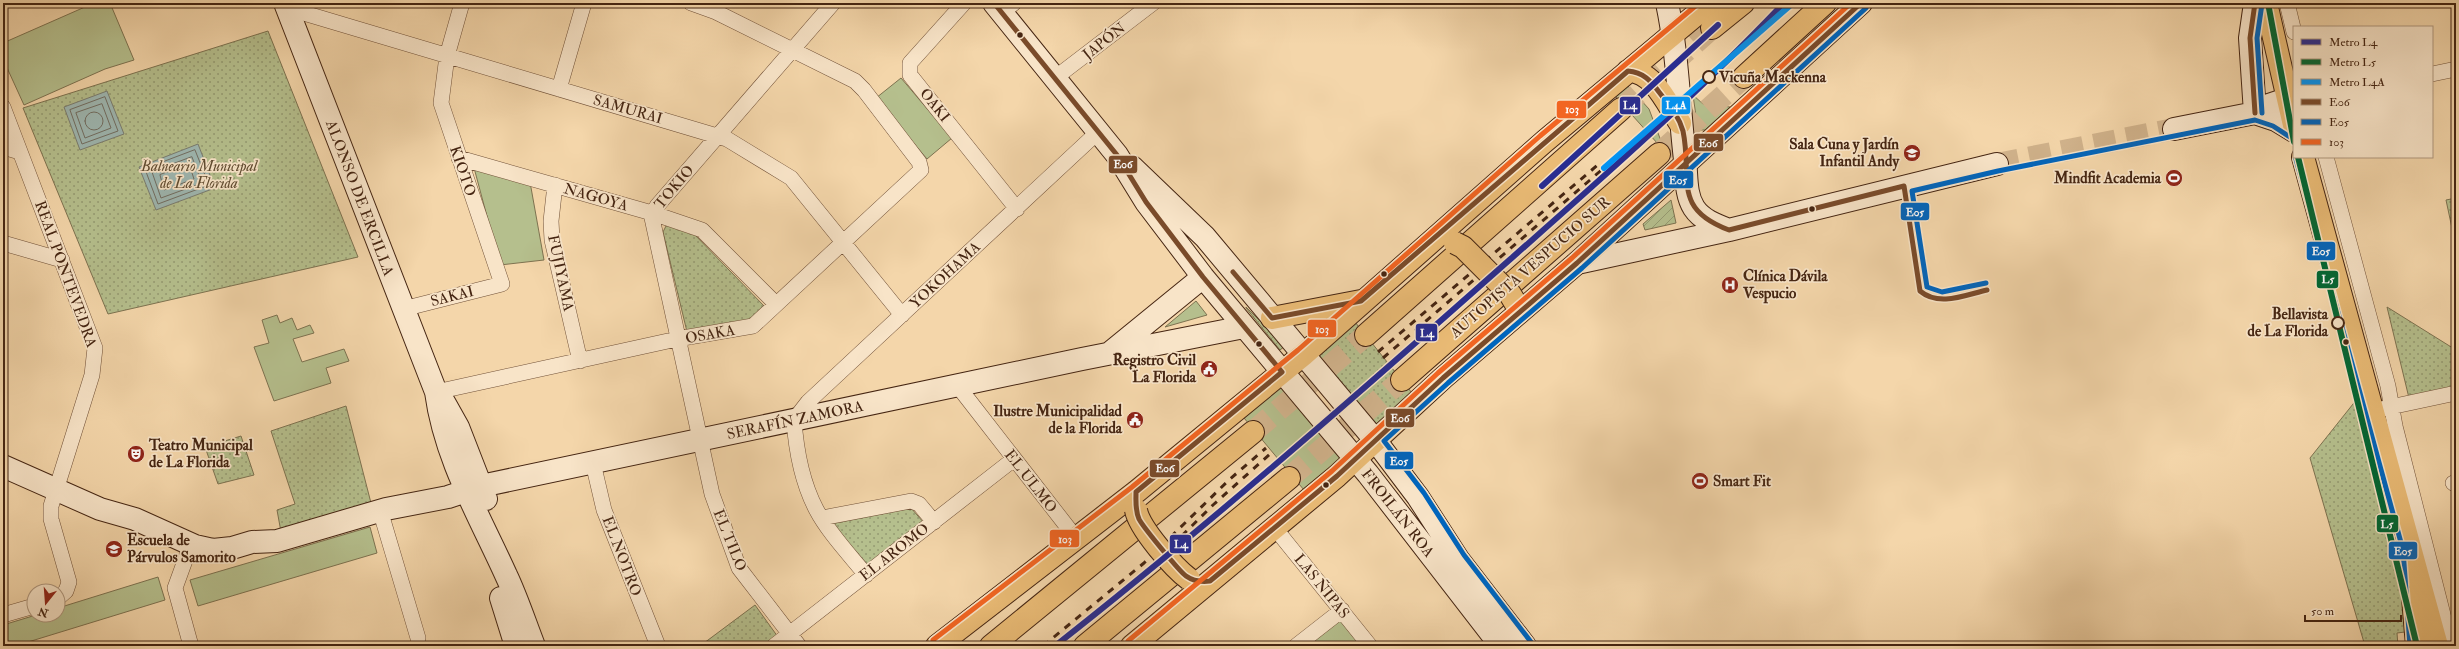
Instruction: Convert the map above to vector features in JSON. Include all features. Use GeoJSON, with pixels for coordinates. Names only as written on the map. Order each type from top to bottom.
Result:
{"type":"FeatureCollection","features":[{"type":"Feature","properties":{"kind":"main road"},"geometry":{"type":"LineString","coordinates":[[937,646],[1076,538],[1136,501],[1303,355],[1429,241],[1710,3]]}},
{"type":"Feature","properties":{"kind":"main road"},"geometry":{"type":"LineString","coordinates":[[1712,28],[1743,3]]}},
{"type":"Feature","properties":{"kind":"main road"},"geometry":{"type":"LineString","coordinates":[[1744,77],[1825,3]]}},
{"type":"Feature","properties":{"kind":"main road"},"geometry":{"type":"LineString","coordinates":[[1132,646],[1200,580],[1274,527],[1356,459],[1517,309],[1577,263],[1861,3]]}},
{"type":"Feature","properties":{"kind":"main road"},"geometry":{"type":"LineString","coordinates":[[2266,3],[2293,121]]}},
{"type":"Feature","properties":{"kind":"main road"},"geometry":{"type":"LineString","coordinates":[[1628,71],[1638,72],[1650,80],[1680,123]]}},
{"type":"Feature","properties":{"kind":"main road"},"geometry":{"type":"LineString","coordinates":[[1366,335],[1621,110]]}},
{"type":"Feature","properties":{"kind":"main road","name":"AUTOPISTA VESPUCIO SUR"},"geometry":{"type":"LineString","coordinates":[[1402,380],[1659,154]]}},
{"type":"Feature","properties":{"kind":"main road"},"geometry":{"type":"LineString","coordinates":[[2303,158],[2382,409],[2410,549],[2437,646]]}},
{"type":"Feature","properties":{"kind":"main road"},"geometry":{"type":"LineString","coordinates":[[1429,241],[1455,243],[1463,247],[1510,294],[1517,309]]}},
{"type":"Feature","properties":{"kind":"main road"},"geometry":{"type":"LineString","coordinates":[[1272,318],[1361,301]]}},
{"type":"Feature","properties":{"kind":"main road"},"geometry":{"type":"LineString","coordinates":[[991,646],[1253,432]]}},
{"type":"Feature","properties":{"kind":"main road"},"geometry":{"type":"LineString","coordinates":[[1085,646],[1289,478]]}},
{"type":"Feature","properties":{"kind":"main road"},"geometry":{"type":"LineString","coordinates":[[1136,501],[1142,525],[1180,571],[1200,580]]}},
{"type":"Feature","properties":{"kind":"main road"},"geometry":{"type":"LineString","coordinates":[[2410,549],[2417,646]]}},
{"type":"Feature","properties":{"kind":"street","name":"KIOTO"},"geometry":{"type":"LineString","coordinates":[[462,3],[447,56],[441,103],[502,284]]}},
{"type":"Feature","properties":{"kind":"street"},"geometry":{"type":"LineString","coordinates":[[560,89],[584,3]]}},
{"type":"Feature","properties":{"kind":"street"},"geometry":{"type":"LineString","coordinates":[[695,3],[793,49]]}},
{"type":"Feature","properties":{"kind":"street","name":"TOKIO"},"geometry":{"type":"LineString","coordinates":[[699,440],[652,223],[652,213],[833,3]]}},
{"type":"Feature","properties":{"kind":"street","name":"OAKI"},"geometry":{"type":"LineString","coordinates":[[964,3],[910,63],[910,75],[1017,209]]}},
{"type":"Feature","properties":{"kind":"street","name":"JAPÓN"},"geometry":{"type":"LineString","coordinates":[[1055,78],[1153,3]]}},
{"type":"Feature","properties":{"kind":"street"},"geometry":{"type":"LineString","coordinates":[[1667,3],[1674,33],[1680,123],[1689,194],[1694,207],[1706,220],[1729,230]]}},
{"type":"Feature","properties":{"kind":"street"},"geometry":{"type":"LineString","coordinates":[[2254,113],[2250,38],[2255,3]]}},
{"type":"Feature","properties":{"kind":"street"},"geometry":{"type":"LineString","coordinates":[[2287,3],[2293,28]]}},
{"type":"Feature","properties":{"kind":"street","name":"SAMURAI"},"geometry":{"type":"LineString","coordinates":[[286,6],[447,56],[719,135],[791,178],[902,315]]}},
{"type":"Feature","properties":{"kind":"street","name":"ALONSO DE ERCILLA"},"geometry":{"type":"LineString","coordinates":[[286,6],[436,392],[454,418],[470,486],[490,531],[549,646]]}},
{"type":"Feature","properties":{"kind":"street","name":"FROILÁN ROA"},"geometry":{"type":"LineString","coordinates":[[1003,6],[1055,78],[1116,155],[1133,183],[1203,277],[1356,459],[1501,646]]}},
{"type":"Feature","properties":{"kind":"street","name":"OSAKA"},"geometry":{"type":"LineString","coordinates":[[436,392],[677,339],[753,326],[916,175],[920,170],[919,162],[860,85],[793,49]]}},
{"type":"Feature","properties":{"kind":"street"},"geometry":{"type":"LineString","coordinates":[[2433,74],[2456,69]]}},
{"type":"Feature","properties":{"kind":"street"},"geometry":{"type":"LineString","coordinates":[[2174,129],[2254,113],[2269,105],[2287,99]]}},
{"type":"Feature","properties":{"kind":"street","name":"REAL PONTEVEDRA"},"geometry":{"type":"LineString","coordinates":[[3,107],[93,339],[96,356],[92,376],[51,506],[51,519],[69,582],[66,591]]}},
{"type":"Feature","properties":{"kind":"street"},"geometry":{"type":"LineString","coordinates":[[2254,113],[2276,120],[2293,130]]}},
{"type":"Feature","properties":{"kind":"street","name":"YOKOHAMA"},"geometry":{"type":"LineString","coordinates":[[794,420],[808,402],[1098,132]]}},
{"type":"Feature","properties":{"kind":"street"},"geometry":{"type":"LineString","coordinates":[[3,147],[20,152]]}},
{"type":"Feature","properties":{"kind":"street","name":"FROILÁN ROA"},"geometry":{"type":"LineString","coordinates":[[1116,155],[1136,170],[1189,220],[1375,440],[1418,497],[1458,559],[1525,646]]}},
{"type":"Feature","properties":{"kind":"street","name":"NAGOYA"},"geometry":{"type":"LineString","coordinates":[[459,158],[652,213],[702,230],[776,304]]}},
{"type":"Feature","properties":{"kind":"street"},"geometry":{"type":"LineString","coordinates":[[2326,158],[2386,380],[2382,409],[2451,646]]}},
{"type":"Feature","properties":{"kind":"street"},"geometry":{"type":"LineString","coordinates":[[1577,263],[1729,230],[1997,164]]}},
{"type":"Feature","properties":{"kind":"street","name":"FUJIYAMA"},"geometry":{"type":"LineString","coordinates":[[555,185],[551,221],[552,240],[580,361]]}},
{"type":"Feature","properties":{"kind":"street"},"geometry":{"type":"LineString","coordinates":[[3,243],[62,260]]}},
{"type":"Feature","properties":{"kind":"street"},"geometry":{"type":"LineString","coordinates":[[1203,277],[1243,285]]}},
{"type":"Feature","properties":{"kind":"street","name":"SERAFÍN ZAMORA"},"geometry":{"type":"LineString","coordinates":[[1109,354],[1203,277]]}},
{"type":"Feature","properties":{"kind":"street","name":"SAKAI"},"geometry":{"type":"LineString","coordinates":[[403,309],[502,284]]}},
{"type":"Feature","properties":{"kind":"street","name":"SERAFÍN ZAMORA"},"geometry":{"type":"LineString","coordinates":[[3,466],[100,509],[128,528],[189,550],[204,562],[226,563],[255,553],[277,541],[383,509],[413,505],[470,486],[593,463],[957,385],[1244,327]]}},
{"type":"Feature","properties":{"kind":"street","name":"EL ULMO"},"geometry":{"type":"LineString","coordinates":[[957,385],[1076,538]]}},
{"type":"Feature","properties":{"kind":"street"},"geometry":{"type":"LineString","coordinates":[[2382,409],[2456,393]]}},
{"type":"Feature","properties":{"kind":"street"},"geometry":{"type":"LineString","coordinates":[[794,420],[798,453],[814,504],[822,518],[866,575]]}},
{"type":"Feature","properties":{"kind":"street","name":"EL TILO"},"geometry":{"type":"LineString","coordinates":[[699,440],[708,481],[735,561],[747,580],[799,646]]}},
{"type":"Feature","properties":{"kind":"street","name":"EL AROMO"},"geometry":{"type":"LineString","coordinates":[[774,646],[1014,459]]}},
{"type":"Feature","properties":{"kind":"street","name":"EL NOTRO"},"geometry":{"type":"LineString","coordinates":[[593,463],[604,510],[658,646]]}},
{"type":"Feature","properties":{"kind":"street"},"geometry":{"type":"LineString","coordinates":[[822,518],[911,500],[917,502],[934,522]]}},
{"type":"Feature","properties":{"kind":"street"},"geometry":{"type":"LineString","coordinates":[[383,509],[418,638]]}},
{"type":"Feature","properties":{"kind":"street","name":"LAS ÑIPAS"},"geometry":{"type":"LineString","coordinates":[[1274,527],[1370,646]]}},
{"type":"Feature","properties":{"kind":"street","name":"ALONSO DE ERCILLA"},"geometry":{"type":"LineString","coordinates":[[490,531],[534,646]]}},
{"type":"Feature","properties":{"kind":"street","name":"ALONSO DE ERCILLA"},"geometry":{"type":"LineString","coordinates":[[490,531],[516,646]]}},
{"type":"Feature","properties":{"kind":"street"},"geometry":{"type":"LineString","coordinates":[[189,550],[176,582],[175,595],[191,646]]}},
{"type":"Feature","properties":{"kind":"street"},"geometry":{"type":"LineString","coordinates":[[3,615],[26,608]]}},
{"type":"Feature","properties":{"kind":"street"},"geometry":{"type":"LineString","coordinates":[[1296,646],[1342,610]]}},
{"type":"Feature","properties":{"kind":"green space"},"geometry":{"type":"Polygon","coordinates":[[[94,3],[110,3],[134,60],[105,69],[24,105],[3,59],[3,43],[94,3]]]}},
{"type":"Feature","properties":{"kind":"green space","name":"Balneario Municipal de La Florida"},"geometry":{"type":"Polygon","coordinates":[[[268,31],[358,257],[108,314],[23,108],[268,31]]]}},
{"type":"Feature","properties":{"kind":"green space"},"geometry":{"type":"Polygon","coordinates":[[[901,78],[952,138],[927,159],[876,98],[901,78]]]}},
{"type":"Feature","properties":{"kind":"green space"},"geometry":{"type":"Polygon","coordinates":[[[1628,86],[1649,109],[1661,141],[1658,144],[1615,96],[1628,86]]]}},
{"type":"Feature","properties":{"kind":"green space"},"geometry":{"type":"Polygon","coordinates":[[[1693,95],[1703,104],[1730,107],[1705,130],[1698,130],[1693,95]]]}},
{"type":"Feature","properties":{"kind":"green space"},"geometry":{"type":"Polygon","coordinates":[[[473,164],[530,182],[544,260],[500,265],[473,164]]]}},
{"type":"Feature","properties":{"kind":"green space"},"geometry":{"type":"Polygon","coordinates":[[[2456,198],[2456,247],[2446,200],[2456,198]]]}},
{"type":"Feature","properties":{"kind":"green space"},"geometry":{"type":"Polygon","coordinates":[[[1671,200],[1676,223],[1645,230],[1643,224],[1671,200]]]}},
{"type":"Feature","properties":{"kind":"green space"},"geometry":{"type":"Polygon","coordinates":[[[668,222],[693,233],[766,308],[751,321],[688,336],[663,232],[668,222]]]}},
{"type":"Feature","properties":{"kind":"green space"},"geometry":{"type":"Polygon","coordinates":[[[1196,301],[1207,315],[1165,327],[1196,301]]]}},
{"type":"Feature","properties":{"kind":"green space"},"geometry":{"type":"Polygon","coordinates":[[[1246,307],[1285,346],[1280,350],[1246,307]]]}},
{"type":"Feature","properties":{"kind":"green space"},"geometry":{"type":"Polygon","coordinates":[[[2387,307],[2456,350],[2456,388],[2409,398],[2387,307]]]}},
{"type":"Feature","properties":{"kind":"green space"},"geometry":{"type":"Polygon","coordinates":[[[277,315],[280,323],[292,318],[297,330],[310,325],[314,333],[293,339],[302,362],[344,349],[349,361],[326,368],[331,383],[274,401],[254,347],[269,343],[262,320],[277,315]]]}},
{"type":"Feature","properties":{"kind":"green space"},"geometry":{"type":"Polygon","coordinates":[[[1355,322],[1412,393],[1376,424],[1318,355],[1355,322]]]}},
{"type":"Feature","properties":{"kind":"green space"},"geometry":{"type":"Polygon","coordinates":[[[1282,386],[1342,459],[1304,490],[1244,418],[1282,386]]]}},
{"type":"Feature","properties":{"kind":"green space"},"geometry":{"type":"Polygon","coordinates":[[[2357,399],[2401,584],[2405,632],[2397,633],[2398,646],[2365,646],[2310,458],[2357,399]]]}},
{"type":"Feature","properties":{"kind":"green space"},"geometry":{"type":"Polygon","coordinates":[[[346,406],[371,503],[281,532],[277,510],[295,504],[271,431],[346,406]]]}},
{"type":"Feature","properties":{"kind":"green space"},"geometry":{"type":"Polygon","coordinates":[[[241,436],[254,475],[218,484],[205,447],[241,436]]]}},
{"type":"Feature","properties":{"kind":"green space"},"geometry":{"type":"Polygon","coordinates":[[[911,508],[924,523],[865,568],[830,524],[911,508]]]}},
{"type":"Feature","properties":{"kind":"green space"},"geometry":{"type":"Polygon","coordinates":[[[370,527],[377,553],[198,606],[190,580],[370,527]]]}},
{"type":"Feature","properties":{"kind":"green space"},"geometry":{"type":"Polygon","coordinates":[[[158,577],[165,600],[15,646],[3,646],[3,625],[26,618],[26,623],[66,623],[66,606],[158,577]]]}},
{"type":"Feature","properties":{"kind":"green space"},"geometry":{"type":"Polygon","coordinates":[[[755,605],[778,637],[766,646],[700,646],[755,605]]]}},
{"type":"Feature","properties":{"kind":"green space"},"geometry":{"type":"Polygon","coordinates":[[[1340,619],[1363,646],[1314,646],[1310,642],[1340,619]]]}},
{"type":"Feature","properties":{"kind":"water"},"geometry":{"type":"Polygon","coordinates":[[[107,91],[124,134],[80,150],[64,107],[107,91]]]}},
{"type":"Feature","properties":{"kind":"water"},"geometry":{"type":"Polygon","coordinates":[[[198,144],[215,188],[156,210],[139,167],[198,144]]]}},
{"type":"Feature","properties":{"kind":"tunnel"},"geometry":{"type":"LineString","coordinates":[[1621,109],[1712,28]]}},
{"type":"Feature","properties":{"kind":"tunnel"},"geometry":{"type":"LineString","coordinates":[[1659,154],[1744,77]]}},
{"type":"Feature","properties":{"kind":"tunnel"},"geometry":{"type":"LineString","coordinates":[[1997,164],[2174,129]]}},
{"type":"Feature","properties":{"kind":"tunnel"},"geometry":{"type":"LineString","coordinates":[[1253,432],[1366,335]]}},
{"type":"Feature","properties":{"kind":"tunnel"},"geometry":{"type":"LineString","coordinates":[[1289,478],[1402,380]]}},
{"type":"Feature","properties":{"kind":"railway"},"geometry":{"type":"LineString","coordinates":[[1378,352],[1600,163]]}},
{"type":"Feature","properties":{"kind":"railway"},"geometry":{"type":"LineString","coordinates":[[1383,358],[1604,168]]}},
{"type":"Feature","properties":{"kind":"railway"},"geometry":{"type":"LineString","coordinates":[[1043,646],[1144,563],[1230,479],[1266,448]]}},
{"type":"Feature","properties":{"kind":"railway"},"geometry":{"type":"LineString","coordinates":[[1132,585],[1213,505],[1270,454]]}},
{"type":"Feature","properties":{"kind":"metro line","name":"L4"},"geometry":{"type":"LineString","coordinates":[[1055,646],[1217,514],[1428,332],[1673,113],[1784,3]]}},
{"type":"Feature","properties":{"kind":"metro line","name":"L4A"},"geometry":{"type":"LineString","coordinates":[[1604,168],[1793,3]]}},
{"type":"Feature","properties":{"kind":"metro line","name":"L5"},"geometry":{"type":"LineString","coordinates":[[2268,3],[2293,137]]}},
{"type":"Feature","properties":{"kind":"metro line","name":"L4"},"geometry":{"type":"LineString","coordinates":[[1542,186],[1718,25]]}},
{"type":"Feature","properties":{"kind":"metro line","name":"L5"},"geometry":{"type":"LineString","coordinates":[[2298,158],[2417,646]]}},
{"type":"Feature","properties":{"kind":"transit line","name":"E06"},"geometry":{"type":"LineString","coordinates":[[994,3],[1117,155],[1146,202],[1203,277],[1282,372],[1136,492],[1138,516],[1147,531],[1182,573],[1189,578],[1204,581],[1210,581],[1337,476],[1443,378],[1577,263],[1861,3]]}},
{"type":"Feature","properties":{"kind":"transit line","name":"103"},"geometry":{"type":"LineString","coordinates":[[933,640],[1132,487],[1298,350],[1540,136],[1699,3]]}},
{"type":"Feature","properties":{"kind":"transit line","name":"103"},"geometry":{"type":"LineString","coordinates":[[1128,641],[1332,471],[1438,373],[1572,258],[1851,3]]}},
{"type":"Feature","properties":{"kind":"transit line","name":"E06"},"geometry":{"type":"LineString","coordinates":[[2255,3],[2250,38],[2255,113]]}},
{"type":"Feature","properties":{"kind":"transit line","name":"E05"},"geometry":{"type":"LineString","coordinates":[[2262,4],[2257,38],[2262,113]]}},
{"type":"Feature","properties":{"kind":"transit line","name":"E05"},"geometry":{"type":"LineString","coordinates":[[1531,642],[1464,555],[1424,493],[1384,441],[1448,383],[1582,268],[1866,8]]}},
{"type":"Feature","properties":{"kind":"transit line","name":"E06"},"geometry":{"type":"LineString","coordinates":[[1233,272],[1272,318],[1361,301],[1628,71],[1638,73],[1650,81],[1676,115],[1683,131],[1688,190],[1692,202],[1699,212],[1711,221],[1729,230],[1904,186],[1920,291],[1927,296],[1944,299],[1961,297],[1987,290]]}},
{"type":"Feature","properties":{"kind":"transit line","name":"E05"},"geometry":{"type":"LineString","coordinates":[[1986,283],[1942,292],[1927,287],[1912,191],[1998,171],[2255,120],[2273,126],[2290,137]]}},
{"type":"Feature","properties":{"kind":"transit line","name":"E05"},"geometry":{"type":"LineString","coordinates":[[2296,159],[2403,550],[2410,646]]}},
{"type":"Feature","properties":{"kind":"place","name":"Vicuña Mackenna"},"geometry":{"type":"Point","coordinates":[1709,77]}},
{"type":"Feature","properties":{"kind":"place","name":"Sala Cuna y Jardín Infantil Andy"},"geometry":{"type":"Point","coordinates":[1912,153]}},
{"type":"Feature","properties":{"kind":"place","name":"Mindfit Academia"},"geometry":{"type":"Point","coordinates":[2174,178]}},
{"type":"Feature","properties":{"kind":"place","name":"Clínica Dávila Vespucio"},"geometry":{"type":"Point","coordinates":[1730,285]}},
{"type":"Feature","properties":{"kind":"place","name":"Bellavista de La Florida"},"geometry":{"type":"Point","coordinates":[2338,323]}},
{"type":"Feature","properties":{"kind":"place","name":"Registro Civil La Florida"},"geometry":{"type":"Point","coordinates":[1209,369]}},
{"type":"Feature","properties":{"kind":"place","name":"Ilustre Municipalidad de la Florida"},"geometry":{"type":"Point","coordinates":[1135,420]}},
{"type":"Feature","properties":{"kind":"place","name":"Teatro Municipal de La Florida"},"geometry":{"type":"Point","coordinates":[136,454]}},
{"type":"Feature","properties":{"kind":"place","name":"Smart Fit"},"geometry":{"type":"Point","coordinates":[1700,481]}},
{"type":"Feature","properties":{"kind":"place","name":"Escuela de Párvulos Samorito"},"geometry":{"type":"Point","coordinates":[114,549]}}]}
